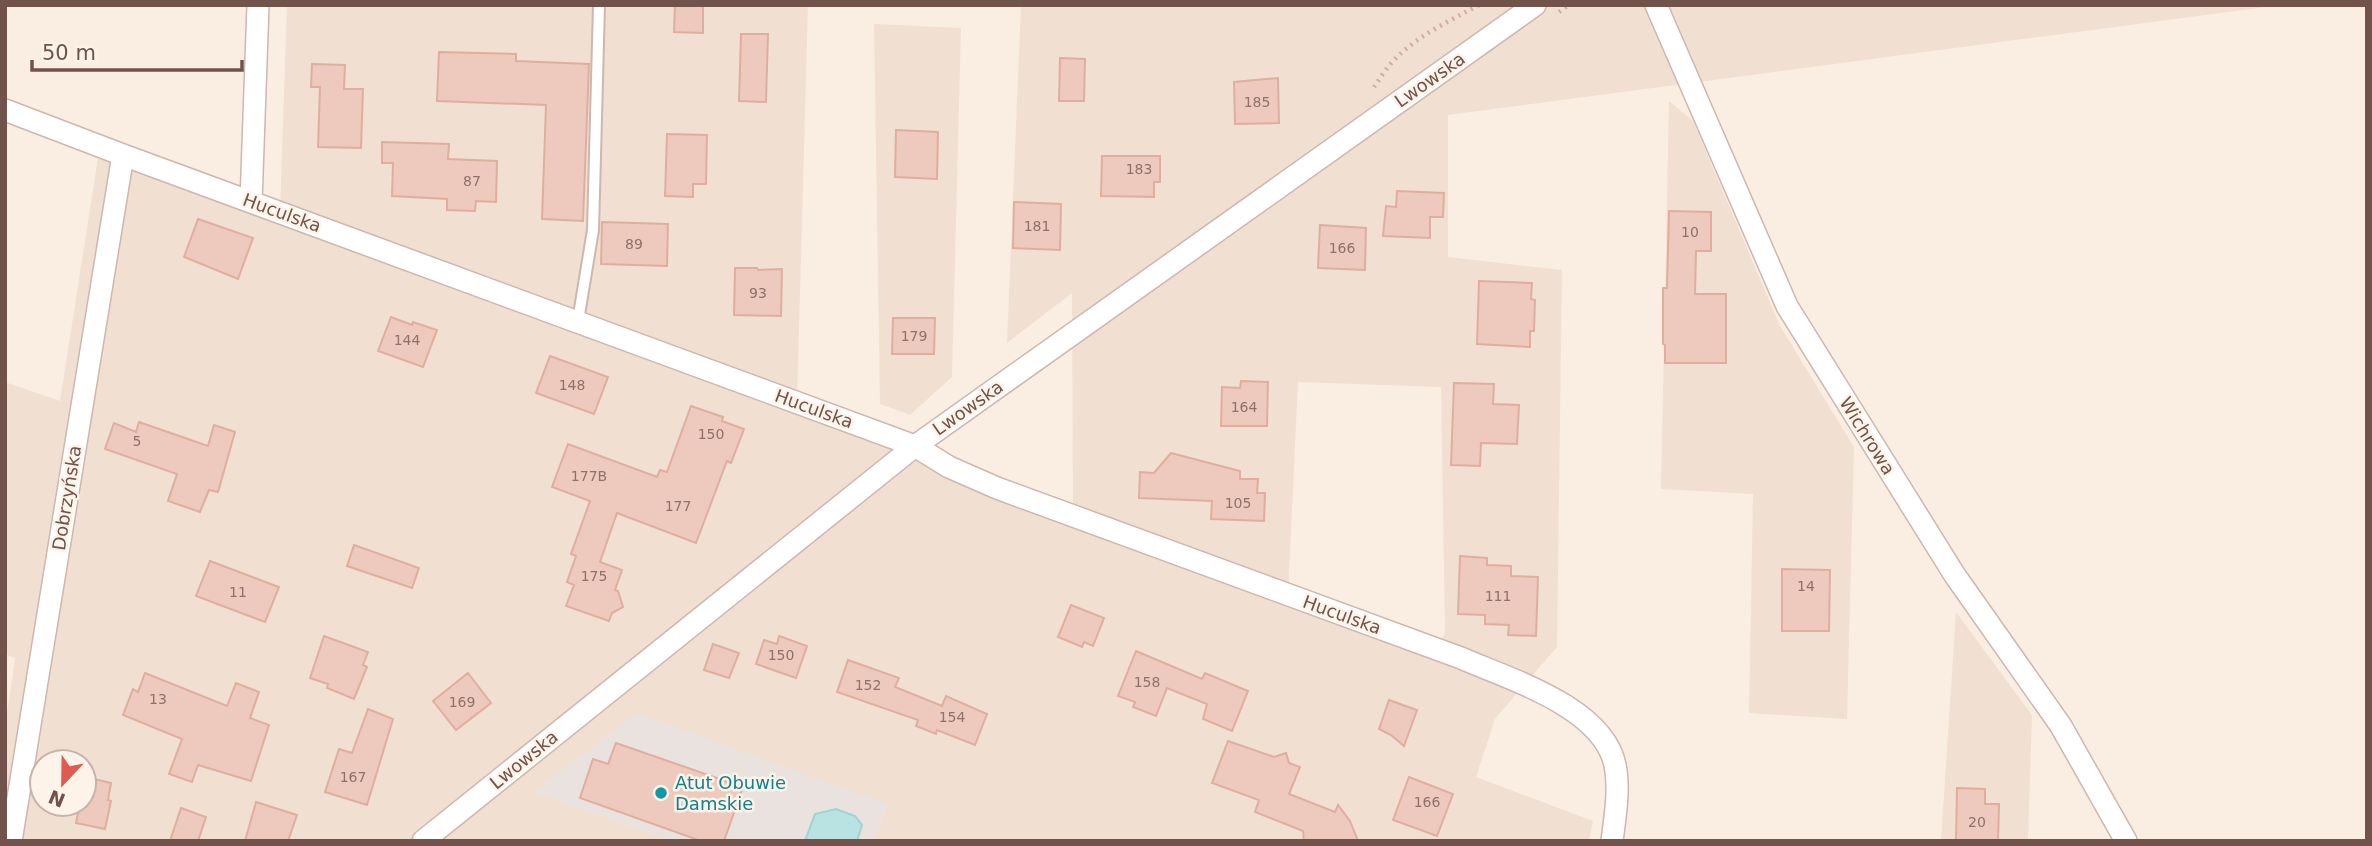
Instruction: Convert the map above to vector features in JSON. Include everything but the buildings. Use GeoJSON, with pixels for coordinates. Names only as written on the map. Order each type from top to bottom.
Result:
{"type":"FeatureCollection","features":[{"type":"Feature","properties":{"kind":"street"},"geometry":{"type":"LineString","coordinates":[[251,202],[258,5]]}},
{"type":"Feature","properties":{"kind":"street","name":"Lwowska"},"geometry":{"type":"LineString","coordinates":[[424,841],[915,446],[1535,5]]}},
{"type":"Feature","properties":{"kind":"street","name":"Wichrowa"},"geometry":{"type":"LineString","coordinates":[[1656,5],[1787,306],[1954,574],[2061,726],[2126,841]]}},
{"type":"Feature","properties":{"kind":"street","name":"Huculska"},"geometry":{"type":"LineString","coordinates":[[5,110],[915,446],[949,467],[998,488],[1461,658],[1565,706],[1588,722],[1605,741],[1614,762],[1617,781],[1612,841]]}},
{"type":"Feature","properties":{"kind":"street","name":"Dobrzyńska"},"geometry":{"type":"LineString","coordinates":[[11,841],[123,155]]}},
{"type":"Feature","properties":{"kind":"lane"},"geometry":{"type":"LineString","coordinates":[[578,321],[593,230],[598,5]]}},
{"type":"Feature","properties":{"kind":"path"},"geometry":{"type":"LineString","coordinates":[[1557,13],[1569,5]]}},
{"type":"Feature","properties":{"kind":"shaded area"},"geometry":{"type":"Polygon","coordinates":[[[287,5],[808,5],[797,402],[1073,516],[1072,293],[1007,343],[1021,5],[2281,5],[1448,115],[1448,257],[1562,270],[1557,647],[1495,719],[1476,777],[1593,821],[1589,841],[873,841],[887,804],[534,792],[673,841],[5,841],[5,727],[15,658],[5,654],[5,382],[60,401],[100,145],[280,212],[287,5]],[[1298,382],[1288,595],[1439,650],[1445,632],[1441,387],[1298,382]]]}},
{"type":"Feature","properties":{"kind":"shaded area"},"geometry":{"type":"Polygon","coordinates":[[[874,24],[961,28],[952,377],[910,415],[880,404],[874,24]]]}},
{"type":"Feature","properties":{"kind":"shaded area"},"geometry":{"type":"Polygon","coordinates":[[[1669,101],[1693,121],[1780,326],[1854,447],[1847,719],[1749,713],[1753,494],[1661,489],[1669,101]]]}},
{"type":"Feature","properties":{"kind":"shaded area"},"geometry":{"type":"Polygon","coordinates":[[[1956,612],[2032,715],[2028,841],[1941,841],[1956,612]]]}},
{"type":"Feature","properties":{"kind":"shaded area"},"geometry":{"type":"Polygon","coordinates":[[[637,713],[887,804],[873,841],[673,841],[533,792],[637,713]]]}},
{"type":"Feature","properties":{"kind":"water"},"geometry":{"type":"Polygon","coordinates":[[[836,809],[855,816],[862,825],[857,841],[805,841],[815,814],[836,809]]]}},
{"type":"Feature","properties":{"kind":"place","name":"Atut Obuwie Damskie"},"geometry":{"type":"Point","coordinates":[661,793]}}]}
